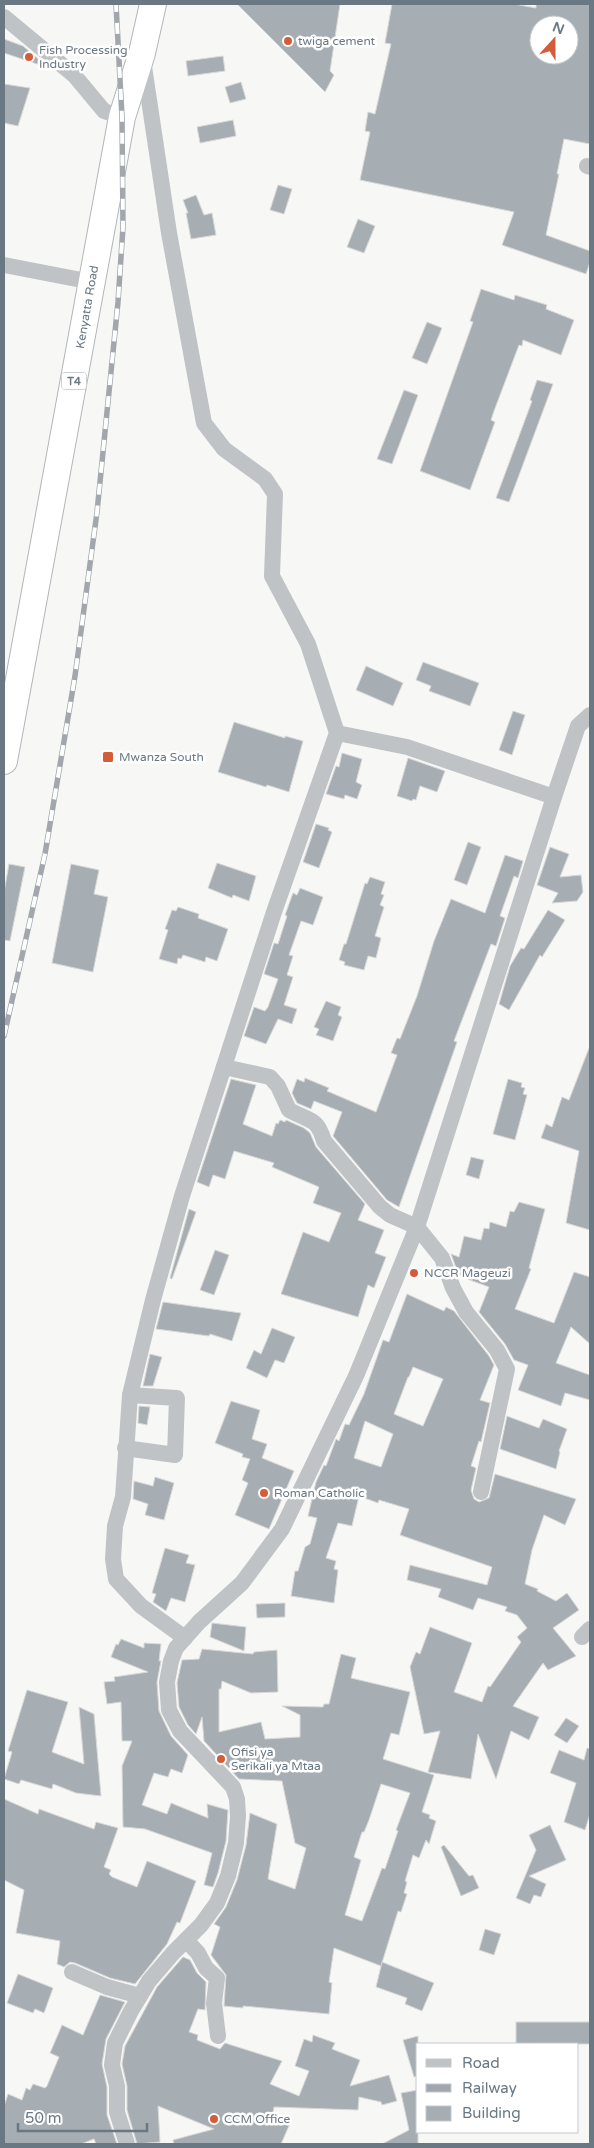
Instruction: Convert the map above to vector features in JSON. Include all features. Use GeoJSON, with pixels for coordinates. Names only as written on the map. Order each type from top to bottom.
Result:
{"type":"FeatureCollection","features":[{"type":"Feature","properties":{"kind":"highway","name":"Kenyatta Road"},"geometry":{"type":"LineString","coordinates":[[4,761],[122,117],[142,53],[153,4]]}},
{"type":"Feature","properties":{"kind":"street"},"geometry":{"type":"LineString","coordinates":[[4,18],[74,75],[104,111],[122,117]]}},
{"type":"Feature","properties":{"kind":"street"},"geometry":{"type":"LineString","coordinates":[[142,53],[169,233],[204,423],[224,449],[265,478],[275,494],[272,576],[308,644],[336,733],[274,912],[177,1215],[152,1300],[130,1395],[122,1497],[114,1534],[113,1559],[116,1579],[142,1606],[185,1638]]}},
{"type":"Feature","properties":{"kind":"street"},"geometry":{"type":"LineString","coordinates":[[4,265],[92,282]]}},
{"type":"Feature","properties":{"kind":"street"},"geometry":{"type":"LineString","coordinates":[[128,2144],[118,2112],[112,2065],[113,2053],[119,2032],[140,1996],[173,1953],[201,1925],[217,1903],[228,1876],[236,1843],[237,1799],[232,1787],[180,1731],[169,1710],[167,1682],[170,1661],[176,1648],[199,1622],[242,1584],[282,1529],[356,1376],[418,1227],[554,797],[578,726],[590,715]]}},
{"type":"Feature","properties":{"kind":"street"},"geometry":{"type":"LineString","coordinates":[[336,733],[407,747],[554,797]]}},
{"type":"Feature","properties":{"kind":"street"},"geometry":{"type":"LineString","coordinates":[[224,1067],[270,1077],[278,1086],[289,1110],[312,1119],[320,1128],[324,1142],[380,1207],[390,1215],[418,1227],[442,1258],[453,1288],[466,1312],[497,1350],[507,1369],[481,1492]]}},
{"type":"Feature","properties":{"kind":"street"},"geometry":{"type":"LineString","coordinates":[[125,1448],[175,1455],[177,1398],[130,1395]]}},
{"type":"Feature","properties":{"kind":"street"},"geometry":{"type":"LineString","coordinates":[[186,1940],[198,1953],[206,1968],[217,1978],[214,2003],[218,2036]]}},
{"type":"Feature","properties":{"kind":"street"},"geometry":{"type":"LineString","coordinates":[[72,1972],[106,1987],[140,1996]]}},
{"type":"Feature","properties":{"kind":"building"},"geometry":{"type":"Polygon","coordinates":[[[237,4],[340,4],[330,71],[334,75],[325,92],[237,4]]]}},
{"type":"Feature","properties":{"kind":"building"},"geometry":{"type":"Polygon","coordinates":[[[392,4],[514,4],[536,8],[536,4],[590,4],[590,144],[564,139],[557,174],[559,174],[546,235],[590,251],[590,262],[586,274],[502,245],[514,212],[360,180],[370,132],[365,131],[368,112],[375,114],[391,44],[385,43],[392,4]]]}},
{"type":"Feature","properties":{"kind":"building","name":"Fish Processing Industry"},"geometry":{"type":"Polygon","coordinates":[[[4,39],[23,46],[49,68],[4,53],[4,39]]]}},
{"type":"Feature","properties":{"kind":"building"},"geometry":{"type":"Polygon","coordinates":[[[223,56],[225,71],[188,76],[186,61],[223,56]]]}},
{"type":"Feature","properties":{"kind":"building"},"geometry":{"type":"Polygon","coordinates":[[[241,82],[246,99],[230,103],[225,87],[241,82]]]}},
{"type":"Feature","properties":{"kind":"building"},"geometry":{"type":"Polygon","coordinates":[[[4,84],[30,88],[18,126],[4,123],[4,84]]]}},
{"type":"Feature","properties":{"kind":"building"},"geometry":{"type":"Polygon","coordinates":[[[233,120],[236,136],[200,143],[197,127],[233,120]]]}},
{"type":"Feature","properties":{"kind":"building"},"geometry":{"type":"Polygon","coordinates":[[[278,185],[292,189],[284,214],[270,210],[278,185]]]}},
{"type":"Feature","properties":{"kind":"building"},"geometry":{"type":"Polygon","coordinates":[[[196,195],[204,215],[212,213],[216,235],[191,239],[186,213],[188,213],[183,200],[196,195]]]}},
{"type":"Feature","properties":{"kind":"building"},"geometry":{"type":"Polygon","coordinates":[[[358,219],[375,226],[364,253],[347,247],[358,219]]]}},
{"type":"Feature","properties":{"kind":"building"},"geometry":{"type":"Polygon","coordinates":[[[481,289],[514,300],[515,295],[547,305],[546,309],[574,320],[561,355],[523,340],[522,346],[519,345],[494,411],[491,420],[495,422],[470,490],[420,471],[473,322],[470,321],[481,289]]]}},
{"type":"Feature","properties":{"kind":"building"},"geometry":{"type":"Polygon","coordinates":[[[427,322],[442,328],[427,364],[412,358],[427,322]]]}},
{"type":"Feature","properties":{"kind":"building"},"geometry":{"type":"Polygon","coordinates":[[[537,380],[553,384],[509,502],[496,498],[532,401],[530,400],[537,380]]]}},
{"type":"Feature","properties":{"kind":"building"},"geometry":{"type":"Polygon","coordinates":[[[404,390],[418,395],[392,464],[377,459],[404,390]]]}},
{"type":"Feature","properties":{"kind":"building"},"geometry":{"type":"Polygon","coordinates":[[[423,662],[479,683],[470,706],[429,691],[431,686],[416,680],[423,662]]]}},
{"type":"Feature","properties":{"kind":"building"},"geometry":{"type":"Polygon","coordinates":[[[366,666],[403,683],[393,706],[356,690],[366,666]]]}},
{"type":"Feature","properties":{"kind":"building"},"geometry":{"type":"Polygon","coordinates":[[[513,711],[525,715],[512,755],[499,750],[513,711]]]}},
{"type":"Feature","properties":{"kind":"building"},"geometry":{"type":"Polygon","coordinates":[[[234,722],[285,738],[285,736],[303,741],[289,792],[218,772],[234,722]]]}},
{"type":"Feature","properties":{"kind":"building"},"geometry":{"type":"Polygon","coordinates":[[[342,753],[362,759],[356,782],[362,785],[357,799],[345,795],[344,799],[326,794],[336,766],[339,767],[342,753]]]}},
{"type":"Feature","properties":{"kind":"building"},"geometry":{"type":"Polygon","coordinates":[[[408,758],[445,771],[437,792],[420,786],[416,800],[413,799],[412,801],[397,796],[408,758]]]}},
{"type":"Feature","properties":{"kind":"building"},"geometry":{"type":"Polygon","coordinates":[[[316,824],[329,828],[328,830],[332,832],[319,868],[303,862],[316,824]]]}},
{"type":"Feature","properties":{"kind":"building"},"geometry":{"type":"Polygon","coordinates":[[[468,842],[481,847],[467,885],[454,880],[468,842]]]}},
{"type":"Feature","properties":{"kind":"building"},"geometry":{"type":"Polygon","coordinates":[[[550,847],[569,854],[560,877],[581,875],[583,892],[577,901],[552,903],[558,893],[537,885],[550,847]]]}},
{"type":"Feature","properties":{"kind":"building"},"geometry":{"type":"Polygon","coordinates":[[[505,855],[523,861],[518,878],[514,876],[500,916],[505,918],[496,946],[491,944],[454,1041],[457,1042],[399,1207],[387,1200],[333,1136],[342,1112],[314,1101],[311,1109],[297,1103],[292,1093],[297,1079],[304,1082],[305,1078],[329,1088],[327,1091],[376,1112],[397,1055],[391,1053],[397,1038],[400,1039],[417,996],[434,941],[451,899],[485,913],[505,855]]]}},
{"type":"Feature","properties":{"kind":"building"},"geometry":{"type":"Polygon","coordinates":[[[217,863],[256,876],[249,901],[233,895],[232,898],[208,888],[217,863]]]}},
{"type":"Feature","properties":{"kind":"building"},"geometry":{"type":"Polygon","coordinates":[[[9,864],[25,867],[10,941],[4,940],[4,892],[9,864]]]}},
{"type":"Feature","properties":{"kind":"building"},"geometry":{"type":"Polygon","coordinates":[[[71,864],[99,870],[94,894],[108,897],[93,972],[52,963],[71,864]]]}},
{"type":"Feature","properties":{"kind":"building"},"geometry":{"type":"Polygon","coordinates":[[[370,877],[385,882],[381,894],[384,895],[380,905],[384,907],[375,936],[381,938],[376,958],[368,956],[364,970],[344,965],[345,962],[339,960],[344,944],[346,944],[365,883],[367,884],[370,877]]]}},
{"type":"Feature","properties":{"kind":"building"},"geometry":{"type":"Polygon","coordinates":[[[300,888],[323,897],[313,925],[301,921],[289,955],[293,956],[287,975],[293,977],[284,1005],[297,1009],[292,1024],[278,1019],[266,1044],[244,1036],[254,1007],[265,1011],[268,1007],[278,979],[264,974],[274,943],[278,944],[293,893],[297,895],[300,888]]]}},
{"type":"Feature","properties":{"kind":"building"},"geometry":{"type":"Polygon","coordinates":[[[178,907],[199,914],[198,918],[228,929],[217,961],[206,957],[205,962],[183,955],[181,959],[178,958],[177,964],[159,959],[168,930],[165,929],[172,910],[176,911],[178,907]]]}},
{"type":"Feature","properties":{"kind":"building"},"geometry":{"type":"Polygon","coordinates":[[[548,910],[565,920],[542,957],[540,955],[509,1010],[499,1004],[510,966],[521,948],[524,949],[548,910]]]}},
{"type":"Feature","properties":{"kind":"building"},"geometry":{"type":"Polygon","coordinates":[[[326,1001],[341,1007],[338,1015],[342,1017],[333,1041],[316,1035],[319,1029],[314,1027],[326,1001]]]}},
{"type":"Feature","properties":{"kind":"building"},"geometry":{"type":"Polygon","coordinates":[[[589,1048],[590,1230],[566,1223],[579,1151],[541,1138],[546,1124],[552,1127],[562,1097],[569,1100],[589,1048]]]}},
{"type":"Feature","properties":{"kind":"building"},"geometry":{"type":"Polygon","coordinates":[[[231,1079],[256,1085],[243,1124],[272,1136],[276,1123],[278,1124],[280,1120],[285,1122],[286,1120],[304,1128],[310,1133],[316,1147],[365,1204],[358,1220],[384,1230],[375,1253],[386,1257],[374,1288],[368,1285],[358,1317],[281,1294],[303,1232],[329,1242],[341,1213],[313,1203],[319,1187],[272,1167],[274,1163],[234,1151],[225,1179],[213,1175],[209,1187],[197,1182],[231,1079]]]}},
{"type":"Feature","properties":{"kind":"building"},"geometry":{"type":"Polygon","coordinates":[[[508,1079],[522,1083],[521,1087],[525,1088],[523,1094],[527,1095],[515,1140],[493,1134],[508,1079]]]}},
{"type":"Feature","properties":{"kind":"building"},"geometry":{"type":"Polygon","coordinates":[[[471,1157],[484,1160],[479,1179],[466,1175],[471,1157]]]}},
{"type":"Feature","properties":{"kind":"building"},"geometry":{"type":"Polygon","coordinates":[[[519,1202],[545,1209],[529,1268],[531,1269],[515,1309],[554,1323],[574,1272],[590,1277],[590,1344],[571,1327],[556,1363],[590,1375],[590,1400],[565,1393],[561,1406],[518,1390],[528,1365],[514,1360],[505,1344],[479,1312],[489,1287],[459,1276],[451,1254],[459,1257],[464,1236],[481,1240],[484,1228],[489,1229],[490,1222],[506,1227],[510,1211],[514,1212],[519,1202]]]}},
{"type":"Feature","properties":{"kind":"building"},"geometry":{"type":"Polygon","coordinates":[[[189,1209],[196,1212],[172,1279],[170,1278],[189,1209]]]}},
{"type":"Feature","properties":{"kind":"building"},"geometry":{"type":"Polygon","coordinates":[[[215,1250],[229,1255],[214,1295],[200,1290],[215,1250]]]}},
{"type":"Feature","properties":{"kind":"building"},"geometry":{"type":"Polygon","coordinates":[[[407,1294],[444,1311],[446,1307],[454,1311],[494,1365],[480,1400],[490,1403],[481,1442],[479,1441],[471,1466],[476,1468],[471,1490],[474,1499],[479,1502],[489,1498],[495,1474],[576,1499],[565,1525],[544,1515],[532,1550],[525,1584],[538,1589],[537,1591],[556,1601],[567,1593],[579,1610],[553,1628],[576,1656],[548,1670],[543,1663],[513,1706],[539,1717],[529,1740],[511,1731],[496,1779],[478,1734],[471,1779],[428,1772],[440,1731],[424,1734],[410,1667],[416,1652],[420,1654],[430,1627],[472,1643],[454,1692],[482,1702],[488,1686],[490,1687],[521,1642],[517,1637],[527,1628],[517,1615],[505,1611],[507,1607],[478,1598],[473,1610],[438,1597],[441,1589],[407,1580],[410,1565],[487,1585],[492,1567],[400,1535],[409,1509],[379,1500],[378,1503],[359,1496],[352,1526],[338,1523],[326,1558],[336,1561],[334,1569],[338,1570],[334,1603],[291,1596],[295,1571],[298,1571],[305,1547],[310,1544],[317,1518],[308,1516],[316,1482],[324,1465],[326,1466],[336,1439],[339,1441],[345,1424],[349,1425],[364,1394],[383,1340],[389,1342],[407,1294]],[[413,1367],[394,1414],[423,1426],[443,1379],[413,1367]],[[365,1421],[354,1458],[381,1467],[393,1434],[365,1421]]]}},
{"type":"Feature","properties":{"kind":"building"},"geometry":{"type":"Polygon","coordinates":[[[163,1302],[241,1313],[232,1341],[210,1334],[209,1336],[156,1329],[163,1302]]]}},
{"type":"Feature","properties":{"kind":"building"},"geometry":{"type":"Polygon","coordinates":[[[272,1328],[295,1337],[284,1363],[275,1360],[267,1378],[246,1368],[254,1350],[261,1354],[272,1328]]]}},
{"type":"Feature","properties":{"kind":"building"},"geometry":{"type":"Polygon","coordinates":[[[150,1354],[162,1357],[153,1386],[143,1386],[150,1354]]]}},
{"type":"Feature","properties":{"kind":"building"},"geometry":{"type":"Polygon","coordinates":[[[231,1401],[260,1410],[252,1439],[267,1444],[262,1458],[294,1471],[269,1529],[235,1515],[248,1483],[242,1480],[250,1459],[242,1457],[243,1454],[215,1443],[231,1401]]]}},
{"type":"Feature","properties":{"kind":"building"},"geometry":{"type":"Polygon","coordinates":[[[139,1406],[150,1407],[147,1425],[138,1423],[139,1406]]]}},
{"type":"Feature","properties":{"kind":"building"},"geometry":{"type":"Polygon","coordinates":[[[507,1416],[539,1428],[543,1419],[567,1429],[559,1451],[556,1469],[500,1449],[507,1416]]]}},
{"type":"Feature","properties":{"kind":"building"},"geometry":{"type":"Polygon","coordinates":[[[155,1477],[174,1483],[164,1520],[145,1515],[148,1504],[133,1499],[134,1481],[153,1486],[155,1477]]]}},
{"type":"Feature","properties":{"kind":"building"},"geometry":{"type":"Polygon","coordinates":[[[165,1548],[189,1555],[186,1563],[195,1565],[185,1602],[171,1598],[166,1611],[153,1602],[156,1594],[152,1593],[165,1548]]]}},
{"type":"Feature","properties":{"kind":"building"},"geometry":{"type":"Polygon","coordinates":[[[285,1603],[285,1617],[257,1618],[256,1604],[285,1603]]]}},
{"type":"Feature","properties":{"kind":"building"},"geometry":{"type":"Polygon","coordinates":[[[212,1623],[246,1627],[244,1651],[210,1637],[212,1623]]]}},
{"type":"Feature","properties":{"kind":"building"},"geometry":{"type":"Polygon","coordinates":[[[121,1639],[144,1648],[144,1643],[161,1644],[159,1661],[161,1661],[157,1682],[159,1711],[171,1736],[188,1755],[182,1773],[171,1769],[168,1777],[154,1773],[142,1805],[167,1814],[171,1803],[208,1818],[207,1804],[228,1810],[226,1841],[213,1887],[204,1885],[212,1853],[145,1829],[123,1827],[122,1766],[132,1741],[122,1741],[121,1702],[107,1704],[104,1682],[115,1681],[114,1677],[148,1672],[111,1657],[116,1644],[118,1645],[121,1639]]]}},
{"type":"Feature","properties":{"kind":"building"},"geometry":{"type":"Polygon","coordinates":[[[202,1649],[253,1654],[254,1652],[277,1650],[278,1692],[251,1693],[222,1681],[221,1689],[219,1689],[219,1732],[261,1722],[265,1739],[300,1737],[300,1715],[282,1706],[323,1707],[324,1704],[329,1704],[341,1654],[356,1658],[351,1678],[410,1692],[399,1735],[391,1733],[383,1759],[434,1775],[422,1812],[430,1815],[429,1818],[436,1821],[429,1844],[426,1840],[419,1858],[413,1855],[405,1881],[407,1882],[404,1893],[407,1894],[401,1912],[398,1911],[381,1966],[334,1948],[329,1982],[332,1983],[329,2014],[224,2006],[226,1975],[211,1955],[220,1927],[214,1924],[226,1907],[237,1880],[246,1845],[250,1813],[277,1824],[268,1879],[295,1889],[306,1848],[295,1843],[282,1781],[239,1779],[204,1741],[202,1717],[196,1734],[188,1725],[179,1707],[177,1683],[182,1660],[199,1659],[202,1649]],[[381,1784],[354,1857],[361,1860],[345,1915],[362,1921],[382,1868],[385,1869],[398,1831],[396,1830],[410,1793],[381,1784]]]}},
{"type":"Feature","properties":{"kind":"building"},"geometry":{"type":"Polygon","coordinates":[[[27,1690],[68,1702],[52,1752],[84,1764],[79,1707],[94,1714],[101,1796],[76,1793],[53,1784],[52,1789],[21,1780],[19,1784],[4,1779],[12,1752],[8,1751],[27,1690]]]}},
{"type":"Feature","properties":{"kind":"building"},"geometry":{"type":"Polygon","coordinates":[[[566,1718],[579,1726],[567,1743],[554,1735],[566,1718]]]}},
{"type":"Feature","properties":{"kind":"building"},"geometry":{"type":"Polygon","coordinates":[[[587,1748],[590,1749],[590,1814],[585,1830],[564,1822],[576,1783],[550,1773],[559,1750],[584,1760],[587,1748]]]}},
{"type":"Feature","properties":{"kind":"building"},"geometry":{"type":"Polygon","coordinates":[[[4,1799],[38,1814],[39,1809],[94,1829],[96,1822],[118,1828],[104,1867],[111,1870],[109,1874],[112,1877],[137,1887],[147,1861],[196,1881],[180,1923],[177,1922],[167,1944],[135,1984],[110,1978],[75,1963],[70,1962],[64,1967],[57,1964],[60,1941],[16,1933],[24,1890],[4,1880],[4,1799]]]}},
{"type":"Feature","properties":{"kind":"building"},"geometry":{"type":"Polygon","coordinates":[[[550,1825],[566,1860],[529,1876],[546,1884],[541,1897],[534,1895],[530,1904],[516,1898],[536,1850],[529,1835],[550,1825]]]}},
{"type":"Feature","properties":{"kind":"building"},"geometry":{"type":"Polygon","coordinates":[[[444,1845],[469,1876],[473,1875],[479,1888],[461,1896],[441,1847],[444,1845]]]}},
{"type":"Feature","properties":{"kind":"building"},"geometry":{"type":"Polygon","coordinates":[[[485,1929],[501,1934],[494,1955],[479,1950],[485,1929]]]}},
{"type":"Feature","properties":{"kind":"building"},"geometry":{"type":"Polygon","coordinates":[[[183,1957],[190,1960],[197,1973],[206,1982],[205,2010],[198,2009],[189,2032],[198,2035],[197,2040],[220,2049],[225,2043],[282,2061],[270,2084],[299,2096],[309,2071],[295,2066],[304,2039],[312,2042],[313,2035],[335,2043],[332,2049],[360,2060],[350,2086],[389,2075],[397,2101],[382,2105],[381,2102],[359,2097],[358,2110],[274,2107],[273,2114],[292,2119],[281,2144],[174,2144],[173,2140],[214,2129],[158,2106],[160,2142],[137,2144],[127,2110],[127,2086],[122,2064],[125,2046],[157,1987],[183,1957]]]}},
{"type":"Feature","properties":{"kind":"building"},"geometry":{"type":"Polygon","coordinates":[[[382,1962],[434,1983],[422,2011],[405,2004],[407,1998],[376,1987],[382,1962]]]}},
{"type":"Feature","properties":{"kind":"building"},"geometry":{"type":"Polygon","coordinates":[[[18,1974],[53,1988],[44,2013],[35,2009],[33,2013],[7,2003],[18,1974]]]}},
{"type":"Feature","properties":{"kind":"building"},"geometry":{"type":"Polygon","coordinates":[[[100,1995],[125,2002],[106,2039],[102,2064],[107,2087],[107,2115],[117,2144],[96,2144],[94,2139],[81,2144],[4,2144],[4,2106],[8,2094],[22,2100],[26,2088],[30,2090],[33,2084],[45,2088],[47,2086],[59,2057],[50,2053],[62,2025],[83,2035],[100,1995]]]}},
{"type":"Feature","properties":{"kind":"building"},"geometry":{"type":"Polygon","coordinates":[[[516,2022],[590,2022],[590,2044],[516,2043],[516,2022]]]}},
{"type":"Feature","properties":{"kind":"building"},"geometry":{"type":"Polygon","coordinates":[[[418,2036],[418,2043],[416,2043],[416,2076],[414,2077],[403,2040],[418,2036]]]}},
{"type":"Feature","properties":{"kind":"building"},"geometry":{"type":"Polygon","coordinates":[[[416,2090],[416,2133],[418,2133],[418,2144],[382,2144],[409,2130],[401,2093],[416,2090]]]}},
{"type":"Feature","properties":{"kind":"railway"},"geometry":{"type":"LineString","coordinates":[[4,1036],[45,854],[75,676],[97,512],[118,302],[123,227],[122,117],[116,4]]}},
{"type":"Feature","properties":{"kind":"place","name":"twiga cement"},"geometry":{"type":"Point","coordinates":[288,41]}},
{"type":"Feature","properties":{"kind":"place","name":"Fish Processing Industry"},"geometry":{"type":"Point","coordinates":[29,57]}},
{"type":"Feature","properties":{"kind":"place","name":"Mwanza South"},"geometry":{"type":"Point","coordinates":[108,757]}},
{"type":"Feature","properties":{"kind":"place","name":"NCCR Mageuzi"},"geometry":{"type":"Point","coordinates":[414,1273]}},
{"type":"Feature","properties":{"kind":"place","name":"Roman Catholic"},"geometry":{"type":"Point","coordinates":[264,1493]}},
{"type":"Feature","properties":{"kind":"place","name":"Ofisi ya Serikali ya Mtaa"},"geometry":{"type":"Point","coordinates":[221,1759]}},
{"type":"Feature","properties":{"kind":"place","name":"CCM Office"},"geometry":{"type":"Point","coordinates":[214,2119]}}]}
